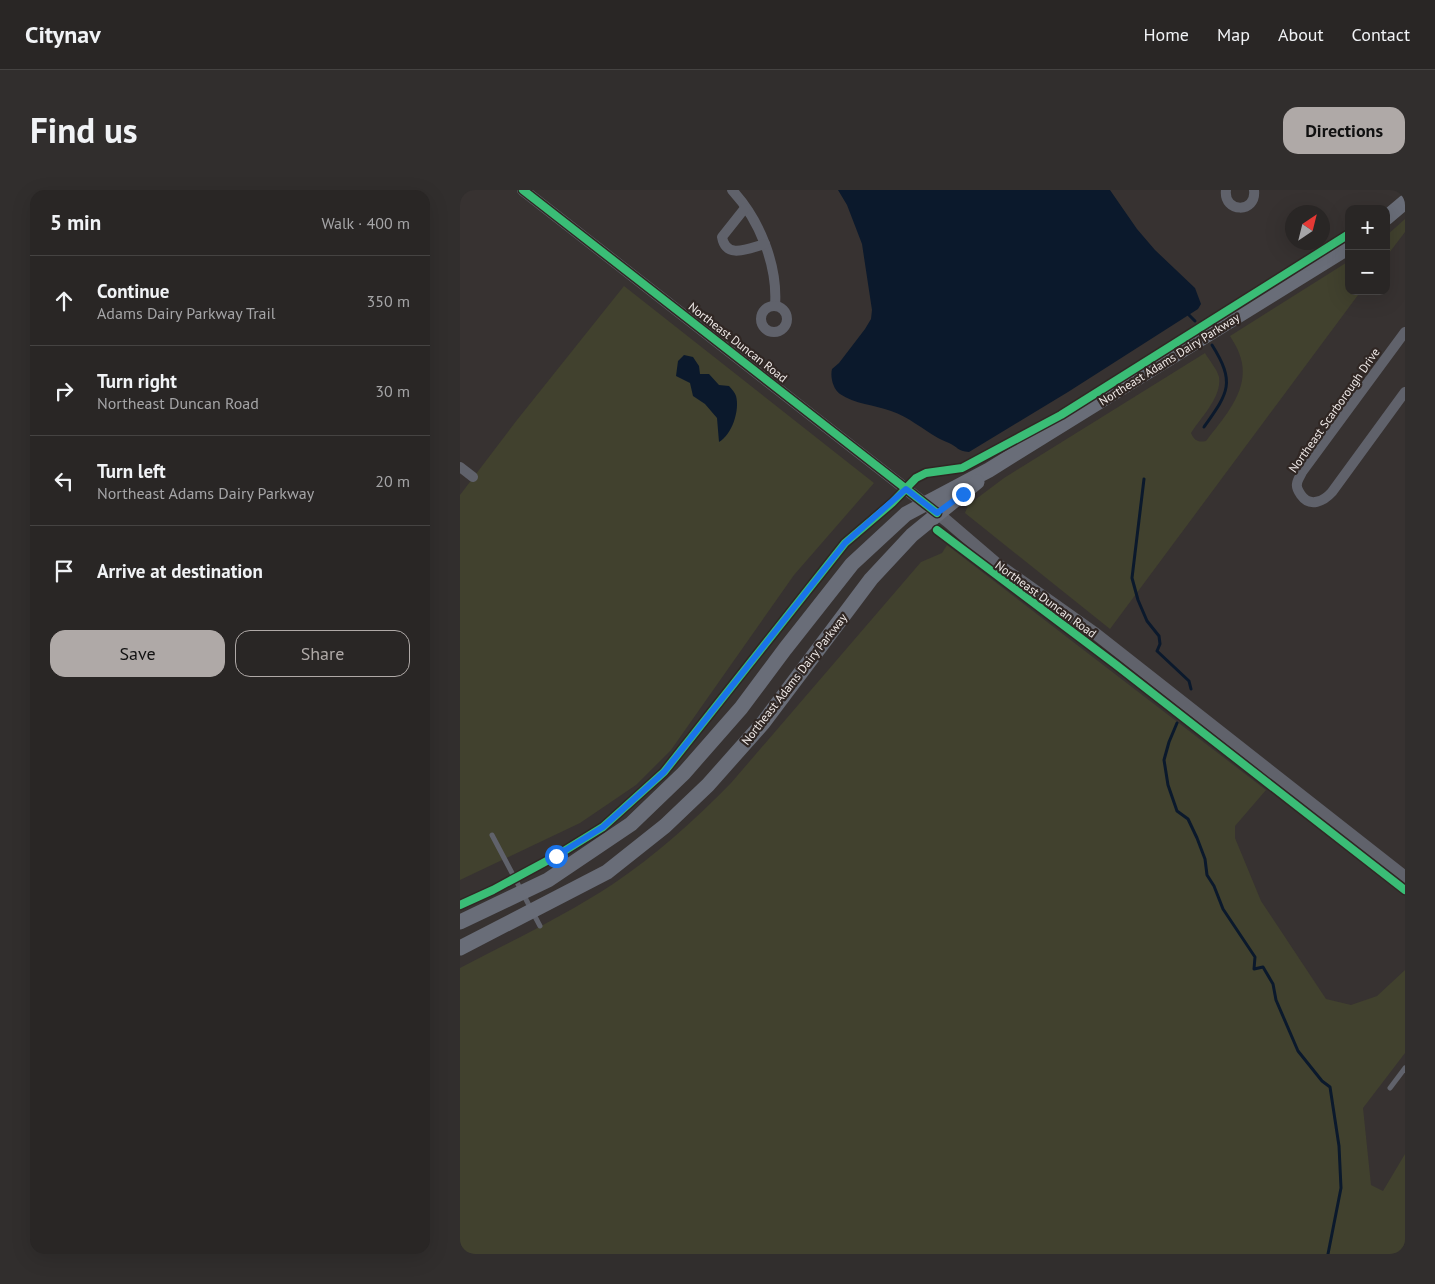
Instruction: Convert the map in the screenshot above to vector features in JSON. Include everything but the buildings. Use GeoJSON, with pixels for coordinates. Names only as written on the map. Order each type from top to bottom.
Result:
{"type":"FeatureCollection","features":[{"type":"Feature","properties":{"kind":"main road"},"geometry":{"type":"LineString","coordinates":[[1390,215],[1405,202]]}},
{"type":"Feature","properties":{"kind":"main road","name":"Northeast Adams Dairy Parkway"},"geometry":{"type":"LineString","coordinates":[[460,922],[548,880],[631,824],[684,773],[741,708],[784,649],[852,564],[906,514],[989,470],[1345,249]]}},
{"type":"Feature","properties":{"kind":"main road","name":"Northeast Adams Dairy Parkway"},"geometry":{"type":"LineString","coordinates":[[460,948],[607,872],[665,826],[708,785],[763,723],[871,579],[912,535],[963,494],[989,470]]}},
{"type":"Feature","properties":{"kind":"street","name":"Northeast Duncan Road"},"geometry":{"type":"LineString","coordinates":[[523,190],[937,513],[996,563],[1096,634],[1405,877]]}},
{"type":"Feature","properties":{"kind":"street"},"geometry":{"type":"LineString","coordinates":[[732,190],[752,218],[765,244],[771,263],[776,292],[775,306]]}},
{"type":"Feature","properties":{"kind":"street"},"geometry":{"type":"LineString","coordinates":[[1226,190],[1228,203],[1242,208],[1253,200],[1254,190]]}},
{"type":"Feature","properties":{"kind":"street"},"geometry":{"type":"LineString","coordinates":[[745,208],[722,237],[723,242],[728,249],[736,252],[765,244]]}},
{"type":"Feature","properties":{"kind":"street","name":"Northeast Scarborough Drive"},"geometry":{"type":"LineString","coordinates":[[1405,332],[1302,472],[1297,484],[1304,500],[1314,503],[1326,498],[1332,492],[1405,392]]}},
{"type":"Feature","properties":{"kind":"street"},"geometry":{"type":"LineString","coordinates":[[460,467],[473,477]]}},
{"type":"Feature","properties":{"kind":"lane"},"geometry":{"type":"LineString","coordinates":[[492,835],[540,926]]}},
{"type":"Feature","properties":{"kind":"lane"},"geometry":{"type":"LineString","coordinates":[[1390,1088],[1405,1068]]}},
{"type":"Feature","properties":{"kind":"green space"},"geometry":{"type":"Polygon","coordinates":[[[1405,219],[1405,232],[1390,252],[1390,232],[1405,219]]]}},
{"type":"Feature","properties":{"kind":"green space"},"geometry":{"type":"Polygon","coordinates":[[[1345,264],[1345,295],[1358,295],[1110,629],[965,513],[968,505],[1004,478],[1205,353],[1218,374],[1219,384],[1210,406],[1191,433],[1197,440],[1201,442],[1206,441],[1228,411],[1240,389],[1242,366],[1239,353],[1230,336],[1345,264]]]}},
{"type":"Feature","properties":{"kind":"green space"},"geometry":{"type":"Polygon","coordinates":[[[624,286],[874,483],[794,575],[671,750],[636,785],[580,823],[460,880],[460,495],[624,286]]]}},
{"type":"Feature","properties":{"kind":"green space"},"geometry":{"type":"Polygon","coordinates":[[[947,545],[1266,790],[1235,826],[1235,838],[1261,901],[1326,999],[1351,1005],[1377,996],[1405,970],[1405,1053],[1363,1108],[1371,1185],[1383,1191],[1405,1154],[1405,1254],[460,1254],[460,968],[538,928],[594,896],[629,873],[675,836],[731,783],[921,562],[942,553],[947,545]]]}},
{"type":"Feature","properties":{"kind":"water"},"geometry":{"type":"Polygon","coordinates":[[[838,190],[1110,190],[1137,229],[1155,250],[1195,288],[1201,304],[1198,309],[1068,392],[969,452],[962,451],[898,414],[858,402],[840,394],[834,386],[832,369],[839,363],[865,329],[871,319],[872,310],[862,244],[847,205],[838,190]]]}},
{"type":"Feature","properties":{"kind":"water"},"geometry":{"type":"Polygon","coordinates":[[[684,355],[693,357],[699,366],[700,374],[709,374],[719,385],[729,386],[736,395],[737,408],[734,422],[728,434],[719,442],[717,418],[705,404],[693,396],[690,383],[676,376],[678,361],[684,355]]]}},
{"type":"Feature","properties":{"kind":"waterway"},"geometry":{"type":"LineString","coordinates":[[1189,315],[1195,321]]}},
{"type":"Feature","properties":{"kind":"waterway"},"geometry":{"type":"LineString","coordinates":[[1204,427],[1219,405],[1226,388],[1224,369],[1212,345]]}},
{"type":"Feature","properties":{"kind":"waterway"},"geometry":{"type":"LineString","coordinates":[[1144,479],[1132,578],[1138,600],[1147,621],[1159,636],[1160,644],[1157,651],[1189,681],[1191,689]]}},
{"type":"Feature","properties":{"kind":"waterway"},"geometry":{"type":"LineString","coordinates":[[1177,723],[1164,760],[1168,785],[1177,811],[1188,819],[1205,859],[1207,875],[1214,886],[1223,909],[1255,957],[1254,969],[1263,967],[1273,984],[1276,1000],[1298,1051],[1322,1081],[1330,1087],[1339,1146],[1341,1188],[1328,1254]]}},
{"type":"Feature","properties":{"kind":"cycle path"},"geometry":{"type":"LineString","coordinates":[[523,190],[937,513]]}},
{"type":"Feature","properties":{"kind":"cycle path"},"geometry":{"type":"LineString","coordinates":[[460,905],[493,890],[556,856],[603,827],[664,772],[845,543],[892,503],[916,478],[926,473],[962,468],[1061,415],[1345,237]]}},
{"type":"Feature","properties":{"kind":"cycle path"},"geometry":{"type":"LineString","coordinates":[[937,530],[1115,664],[1405,890]]}},
{"type":"Feature","properties":{"kind":"route"},"geometry":{"type":"LineString","coordinates":[[556,856],[603,827],[664,772],[845,543],[906,489],[937,513],[963,494]]}}]}
